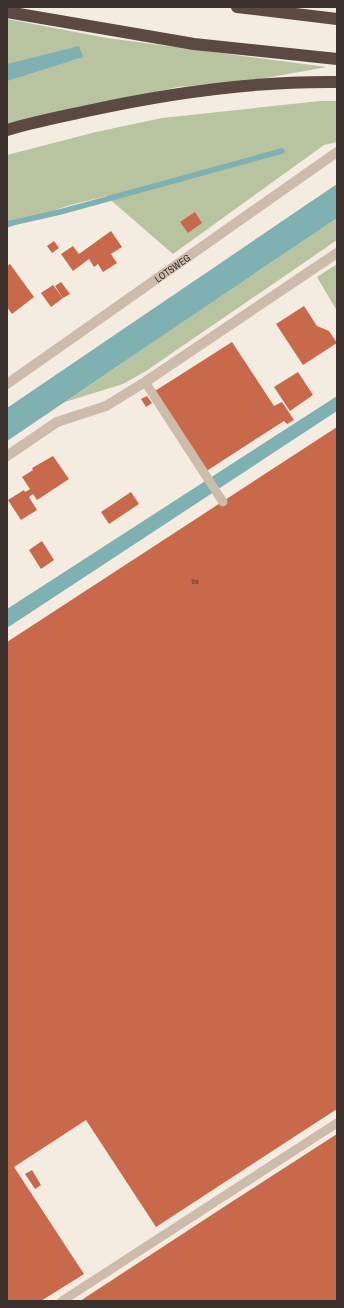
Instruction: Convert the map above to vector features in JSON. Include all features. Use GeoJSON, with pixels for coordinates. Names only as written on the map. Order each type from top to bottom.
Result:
{"type":"FeatureCollection","features":[{"type":"Feature","properties":{"kind":"highway"},"geometry":{"type":"LineString","coordinates":[[237,7],[337,19]]}},
{"type":"Feature","properties":{"kind":"highway"},"geometry":{"type":"LineString","coordinates":[[7,12],[194,44],[337,59]]}},
{"type":"Feature","properties":{"kind":"highway"},"geometry":{"type":"LineString","coordinates":[[7,130],[126,103],[214,88],[265,84],[337,82]]}},
{"type":"Feature","properties":{"kind":"street","name":"LOTSWEG"},"geometry":{"type":"LineString","coordinates":[[7,384],[337,152]]}},
{"type":"Feature","properties":{"kind":"street"},"geometry":{"type":"LineString","coordinates":[[7,456],[57,422],[106,406],[145,382],[337,253]]}},
{"type":"Feature","properties":{"kind":"lane"},"geometry":{"type":"LineString","coordinates":[[145,382],[222,501]]}},
{"type":"Feature","properties":{"kind":"lane"},"geometry":{"type":"LineString","coordinates":[[62,1301],[337,1123]]}},
{"type":"Feature","properties":{"kind":"green space"},"geometry":{"type":"Polygon","coordinates":[[[7,19],[107,38],[327,67],[260,79],[178,87],[66,111],[7,126],[7,19]]]}},
{"type":"Feature","properties":{"kind":"green space"},"geometry":{"type":"Polygon","coordinates":[[[320,101],[337,101],[337,142],[324,145],[173,254],[106,196],[67,206],[7,228],[7,155],[96,132],[162,118],[320,101]]]}},
{"type":"Feature","properties":{"kind":"green space"},"geometry":{"type":"Polygon","coordinates":[[[337,218],[337,240],[146,371],[123,384],[65,402],[337,218]]]}},
{"type":"Feature","properties":{"kind":"green space"},"geometry":{"type":"Polygon","coordinates":[[[337,264],[337,311],[317,277],[337,264]]]}},
{"type":"Feature","properties":{"kind":"water"},"geometry":{"type":"Polygon","coordinates":[[[79,46],[83,57],[7,81],[7,64],[79,46]]]}},
{"type":"Feature","properties":{"kind":"water"},"geometry":{"type":"Polygon","coordinates":[[[337,184],[337,218],[7,441],[7,408],[337,184]]]}},
{"type":"Feature","properties":{"kind":"water"},"geometry":{"type":"Polygon","coordinates":[[[337,396],[337,411],[7,628],[7,609],[337,396]]]}},
{"type":"Feature","properties":{"kind":"building"},"geometry":{"type":"Polygon","coordinates":[[[195,212],[202,223],[188,233],[180,222],[195,212]]]}},
{"type":"Feature","properties":{"kind":"building"},"geometry":{"type":"Polygon","coordinates":[[[111,231],[122,247],[111,254],[117,263],[103,272],[98,264],[94,267],[89,259],[73,271],[61,254],[73,246],[79,254],[111,231]]]}},
{"type":"Feature","properties":{"kind":"building"},"geometry":{"type":"Polygon","coordinates":[[[54,241],[59,248],[52,253],[47,246],[54,241]]]}},
{"type":"Feature","properties":{"kind":"building"},"geometry":{"type":"Polygon","coordinates":[[[10,264],[34,297],[12,314],[7,307],[7,266],[10,264]]]}},
{"type":"Feature","properties":{"kind":"building"},"geometry":{"type":"Polygon","coordinates":[[[61,282],[70,294],[63,298],[55,286],[61,282]]]}},
{"type":"Feature","properties":{"kind":"building"},"geometry":{"type":"Polygon","coordinates":[[[53,285],[63,298],[51,307],[41,293],[53,285]]]}},
{"type":"Feature","properties":{"kind":"building"},"geometry":{"type":"Polygon","coordinates":[[[304,306],[317,326],[329,331],[337,343],[303,365],[276,324],[304,306]]]}},
{"type":"Feature","properties":{"kind":"building"},"geometry":{"type":"Polygon","coordinates":[[[232,342],[274,406],[282,402],[294,420],[287,424],[284,421],[205,472],[155,391],[232,342]]]}},
{"type":"Feature","properties":{"kind":"building"},"geometry":{"type":"Polygon","coordinates":[[[298,372],[313,395],[290,411],[274,387],[298,372]]]}},
{"type":"Feature","properties":{"kind":"building"},"geometry":{"type":"Polygon","coordinates":[[[147,396],[152,403],[146,407],[141,399],[147,396]]]}},
{"type":"Feature","properties":{"kind":"building"},"geometry":{"type":"Polygon","coordinates":[[[337,427],[337,1109],[156,1227],[86,1120],[14,1167],[84,1274],[41,1301],[7,1301],[7,642],[337,427]]]}},
{"type":"Feature","properties":{"kind":"building"},"geometry":{"type":"Polygon","coordinates":[[[53,456],[69,479],[37,500],[33,494],[29,497],[37,510],[21,520],[8,500],[24,490],[25,492],[30,489],[22,477],[33,470],[32,468],[53,456]]]}},
{"type":"Feature","properties":{"kind":"building"},"geometry":{"type":"Polygon","coordinates":[[[131,492],[139,504],[109,524],[101,512],[131,492]]]}},
{"type":"Feature","properties":{"kind":"building"},"geometry":{"type":"Polygon","coordinates":[[[42,541],[54,560],[41,569],[29,550],[42,541]]]}},
{"type":"Feature","properties":{"kind":"building"},"geometry":{"type":"Polygon","coordinates":[[[337,1134],[337,1301],[80,1301],[233,1201],[337,1134]]]}},
{"type":"Feature","properties":{"kind":"building"},"geometry":{"type":"Polygon","coordinates":[[[32,1170],[41,1185],[35,1189],[25,1174],[32,1170]]]}},
{"type":"Feature","properties":{"kind":"waterway"},"geometry":{"type":"LineString","coordinates":[[7,224],[60,212],[282,151]]}}]}
